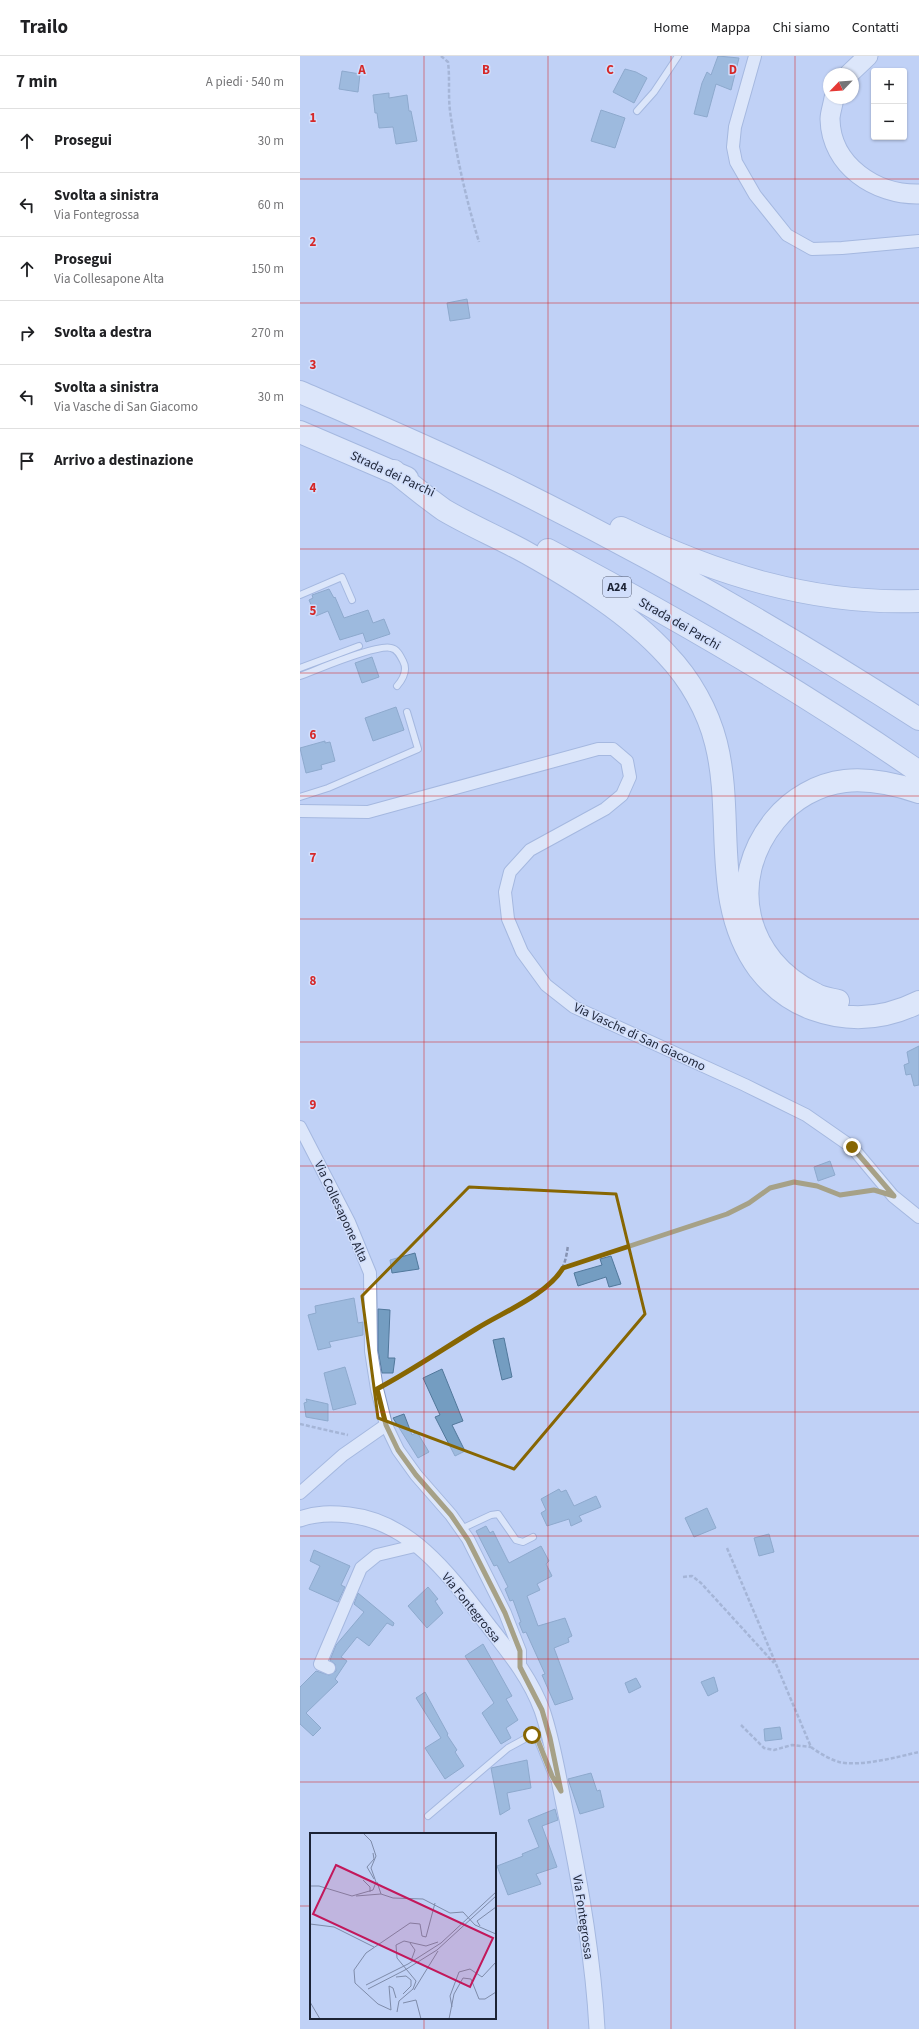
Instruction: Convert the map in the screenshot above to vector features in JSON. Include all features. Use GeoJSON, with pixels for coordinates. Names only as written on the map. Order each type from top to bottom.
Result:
{"type":"FeatureCollection","features":[{"type":"Feature","properties":{"kind":"highway"},"geometry":{"type":"LineString","coordinates":[[300,392],[381,426],[514,488],[695,583],[793,640],[919,719]]}},
{"type":"Feature","properties":{"kind":"highway","name":"Strada dei Parchi"},"geometry":{"type":"LineString","coordinates":[[300,432],[394,471],[600,577],[818,705],[919,772]]}},
{"type":"Feature","properties":{"kind":"highway"},"geometry":{"type":"LineString","coordinates":[[394,471],[444,509],[528,554],[613,608],[643,631],[668,655],[688,681],[706,714],[716,744],[724,805],[728,886],[733,915],[742,940],[753,960],[768,980],[784,994],[802,1005],[840,1016],[862,1018],[884,1015],[919,1002]]}},
{"type":"Feature","properties":{"kind":"highway"},"geometry":{"type":"LineString","coordinates":[[514,488],[562,499],[677,553],[756,582],[843,598],[879,601],[919,601]]}},
{"type":"Feature","properties":{"kind":"highway"},"geometry":{"type":"LineString","coordinates":[[919,792],[898,785],[876,781],[845,781],[820,787],[797,799],[781,813],[766,831],[754,854],[747,878],[747,900],[750,922],[763,949],[774,964],[794,982],[816,995],[839,1001],[861,1004],[885,1000],[908,992],[919,985]]}},
{"type":"Feature","properties":{"kind":"main road"},"geometry":{"type":"LineString","coordinates":[[855,68],[868,56]]}},
{"type":"Feature","properties":{"kind":"main road"},"geometry":{"type":"LineString","coordinates":[[833,104],[830,119],[835,146],[855,173],[881,189],[919,194]]}},
{"type":"Feature","properties":{"kind":"street"},"geometry":{"type":"LineString","coordinates":[[755,56],[735,127],[733,147],[736,162],[755,195],[787,235],[812,249],[842,248],[919,241]]}},
{"type":"Feature","properties":{"kind":"street","name":"Via Vasche di San Giacomo"},"geometry":{"type":"LineString","coordinates":[[300,811],[368,812],[598,749],[613,749],[627,761],[630,777],[622,795],[605,809],[530,850],[510,872],[504,892],[508,919],[522,952],[546,985],[574,1007],[745,1085],[806,1116],[852,1147],[894,1196],[919,1217]]}},
{"type":"Feature","properties":{"kind":"street","name":"Via Collesapone Alta"},"geometry":{"type":"LineString","coordinates":[[300,1127],[349,1222],[370,1274],[371,1351],[377,1389],[386,1425],[398,1450],[416,1475],[461,1529],[468,1540],[505,1613],[520,1651],[520,1667]]}},
{"type":"Feature","properties":{"kind":"street"},"geometry":{"type":"LineString","coordinates":[[300,1493],[343,1455],[386,1425]]}},
{"type":"Feature","properties":{"kind":"street","name":"Via Fontegrossa"},"geometry":{"type":"LineString","coordinates":[[300,1519],[323,1513],[358,1516],[378,1521],[400,1532],[419,1545],[455,1582],[520,1667],[542,1710],[550,1738],[576,1857],[588,1935],[597,2029]]}},
{"type":"Feature","properties":{"kind":"street"},"geometry":{"type":"LineString","coordinates":[[329,1668],[320,1664],[360,1568],[377,1555],[419,1545]]}},
{"type":"Feature","properties":{"kind":"lane"},"geometry":{"type":"LineString","coordinates":[[637,111],[654,92],[678,56]]}},
{"type":"Feature","properties":{"kind":"lane"},"geometry":{"type":"LineString","coordinates":[[300,596],[342,577],[352,600]]}},
{"type":"Feature","properties":{"kind":"lane"},"geometry":{"type":"LineString","coordinates":[[300,668],[359,646]]}},
{"type":"Feature","properties":{"kind":"lane"},"geometry":{"type":"LineString","coordinates":[[300,676],[376,649],[391,648],[399,653],[405,664],[404,677],[397,686]]}},
{"type":"Feature","properties":{"kind":"lane"},"geometry":{"type":"LineString","coordinates":[[300,797],[328,788],[418,749],[407,712]]}},
{"type":"Feature","properties":{"kind":"lane"},"geometry":{"type":"LineString","coordinates":[[461,1529],[491,1514],[498,1514],[516,1540],[523,1542],[533,1537]]}},
{"type":"Feature","properties":{"kind":"lane"},"geometry":{"type":"LineString","coordinates":[[428,1816],[508,1748],[532,1735],[537,1738],[552,1776],[561,1791]]}},
{"type":"Feature","properties":{"kind":"path"},"geometry":{"type":"LineString","coordinates":[[441,56],[448,62],[450,109],[456,144],[466,197],[479,242]]}},
{"type":"Feature","properties":{"kind":"path"},"geometry":{"type":"LineString","coordinates":[[563,1268],[727,1214],[749,1203],[770,1188],[781,1184],[794,1182],[806,1183],[840,1195],[874,1190],[894,1196]]}},
{"type":"Feature","properties":{"kind":"path"},"geometry":{"type":"LineString","coordinates":[[377,1389],[413,1369],[476,1329],[539,1292],[558,1276],[563,1268],[568,1245]]}},
{"type":"Feature","properties":{"kind":"path"},"geometry":{"type":"LineString","coordinates":[[300,1424],[364,1439]]}},
{"type":"Feature","properties":{"kind":"path"},"geometry":{"type":"LineString","coordinates":[[727,1548],[811,1747]]}},
{"type":"Feature","properties":{"kind":"path"},"geometry":{"type":"LineString","coordinates":[[683,1577],[692,1576],[701,1583],[776,1665]]}},
{"type":"Feature","properties":{"kind":"path"},"geometry":{"type":"LineString","coordinates":[[741,1725],[764,1748],[774,1750],[792,1745],[811,1747],[821,1754],[838,1762],[858,1763],[919,1752]]}},
{"type":"Feature","properties":{"kind":"highlighted area"},"geometry":{"type":"Polygon","coordinates":[[[469,1187],[616,1194],[645,1314],[514,1469],[378,1418],[362,1296],[469,1187]]]}},
{"type":"Feature","properties":{"kind":"building"},"geometry":{"type":"Polygon","coordinates":[[[718,56],[739,58],[731,90],[716,84],[707,117],[694,114],[702,83],[707,72],[711,75],[718,56]]]}},
{"type":"Feature","properties":{"kind":"building"},"geometry":{"type":"Polygon","coordinates":[[[625,69],[636,72],[647,78],[634,103],[613,92],[625,69]]]}},
{"type":"Feature","properties":{"kind":"building"},"geometry":{"type":"Polygon","coordinates":[[[342,71],[360,74],[358,92],[339,89],[342,71]]]}},
{"type":"Feature","properties":{"kind":"building"},"geometry":{"type":"Polygon","coordinates":[[[389,93],[389,98],[407,95],[409,111],[411,111],[417,141],[396,144],[393,127],[379,128],[377,113],[375,113],[373,95],[389,93]]]}},
{"type":"Feature","properties":{"kind":"building"},"geometry":{"type":"Polygon","coordinates":[[[601,110],[625,118],[615,148],[591,141],[601,110]]]}},
{"type":"Feature","properties":{"kind":"building"},"geometry":{"type":"Polygon","coordinates":[[[467,299],[470,318],[450,321],[447,303],[467,299]]]}},
{"type":"Feature","properties":{"kind":"building"},"geometry":{"type":"Polygon","coordinates":[[[329,589],[334,598],[335,597],[344,618],[368,610],[373,623],[384,619],[390,634],[366,642],[363,633],[340,640],[328,611],[316,616],[309,600],[313,598],[312,595],[329,589]]]}},
{"type":"Feature","properties":{"kind":"building"},"geometry":{"type":"Polygon","coordinates":[[[372,657],[379,677],[362,683],[355,663],[372,657]]]}},
{"type":"Feature","properties":{"kind":"building"},"geometry":{"type":"Polygon","coordinates":[[[396,707],[404,730],[373,741],[365,718],[396,707]]]}},
{"type":"Feature","properties":{"kind":"building"},"geometry":{"type":"Polygon","coordinates":[[[325,741],[325,743],[330,742],[335,761],[321,765],[322,769],[306,773],[300,748],[325,741]]]}},
{"type":"Feature","properties":{"kind":"building"},"geometry":{"type":"Polygon","coordinates":[[[919,1046],[919,1085],[914,1086],[911,1074],[906,1075],[904,1065],[909,1063],[907,1052],[919,1046]]]}},
{"type":"Feature","properties":{"kind":"building"},"geometry":{"type":"Polygon","coordinates":[[[830,1161],[835,1175],[818,1181],[814,1167],[830,1161]]]}},
{"type":"Feature","properties":{"kind":"building"},"geometry":{"type":"Polygon","coordinates":[[[415,1253],[419,1269],[392,1273],[390,1260],[415,1253]]]}},
{"type":"Feature","properties":{"kind":"building"},"geometry":{"type":"Polygon","coordinates":[[[611,1256],[621,1284],[609,1287],[606,1277],[578,1286],[574,1273],[602,1265],[600,1259],[611,1256]]]}},
{"type":"Feature","properties":{"kind":"building"},"geometry":{"type":"Polygon","coordinates":[[[354,1298],[358,1323],[363,1322],[363,1335],[329,1342],[331,1347],[318,1350],[308,1315],[316,1313],[315,1306],[354,1298]]]}},
{"type":"Feature","properties":{"kind":"building"},"geometry":{"type":"Polygon","coordinates":[[[378,1309],[390,1310],[388,1358],[395,1358],[393,1373],[382,1373],[378,1350],[378,1309]]]}},
{"type":"Feature","properties":{"kind":"building"},"geometry":{"type":"Polygon","coordinates":[[[504,1338],[512,1377],[502,1380],[493,1340],[504,1338]]]}},
{"type":"Feature","properties":{"kind":"building"},"geometry":{"type":"Polygon","coordinates":[[[345,1367],[356,1404],[333,1410],[324,1373],[345,1367]]]}},
{"type":"Feature","properties":{"kind":"building"},"geometry":{"type":"Polygon","coordinates":[[[442,1369],[463,1421],[452,1425],[465,1451],[455,1456],[435,1417],[440,1415],[423,1378],[442,1369]]]}},
{"type":"Feature","properties":{"kind":"building"},"geometry":{"type":"Polygon","coordinates":[[[306,1399],[328,1404],[328,1421],[306,1417],[304,1403],[307,1402],[306,1399]]]}},
{"type":"Feature","properties":{"kind":"building"},"geometry":{"type":"Polygon","coordinates":[[[404,1414],[412,1435],[417,1432],[429,1452],[418,1458],[393,1418],[404,1414]]]}},
{"type":"Feature","properties":{"kind":"building"},"geometry":{"type":"Polygon","coordinates":[[[559,1489],[561,1492],[566,1490],[574,1506],[596,1496],[601,1507],[579,1516],[582,1521],[571,1526],[569,1519],[547,1526],[541,1513],[546,1510],[541,1499],[559,1489]]]}},
{"type":"Feature","properties":{"kind":"building"},"geometry":{"type":"Polygon","coordinates":[[[707,1508],[716,1528],[694,1537],[685,1518],[707,1508]]]}},
{"type":"Feature","properties":{"kind":"building"},"geometry":{"type":"Polygon","coordinates":[[[486,1526],[490,1533],[493,1531],[509,1563],[541,1546],[549,1561],[546,1564],[552,1576],[537,1584],[540,1590],[527,1596],[538,1626],[565,1618],[572,1636],[568,1638],[569,1642],[554,1648],[573,1699],[555,1705],[542,1675],[545,1674],[526,1632],[523,1633],[519,1623],[521,1622],[513,1600],[510,1601],[505,1589],[508,1587],[497,1565],[494,1566],[476,1531],[486,1526]]]}},
{"type":"Feature","properties":{"kind":"building"},"geometry":{"type":"Polygon","coordinates":[[[769,1534],[774,1552],[759,1556],[754,1538],[769,1534]]]}},
{"type":"Feature","properties":{"kind":"building"},"geometry":{"type":"Polygon","coordinates":[[[314,1550],[350,1566],[341,1585],[345,1587],[338,1602],[309,1589],[320,1566],[310,1561],[314,1550]]]}},
{"type":"Feature","properties":{"kind":"building"},"geometry":{"type":"Polygon","coordinates":[[[428,1587],[438,1599],[435,1601],[443,1613],[427,1628],[408,1606],[428,1587]]]}},
{"type":"Feature","properties":{"kind":"building"},"geometry":{"type":"Polygon","coordinates":[[[358,1593],[394,1623],[393,1626],[387,1623],[369,1646],[357,1637],[341,1657],[347,1661],[335,1679],[338,1682],[306,1713],[321,1728],[313,1736],[300,1724],[300,1687],[316,1671],[329,1675],[336,1671],[335,1664],[330,1660],[336,1645],[364,1612],[354,1604],[358,1593]]]}},
{"type":"Feature","properties":{"kind":"building"},"geometry":{"type":"Polygon","coordinates":[[[483,1644],[512,1696],[506,1699],[518,1720],[506,1728],[511,1738],[501,1744],[482,1713],[494,1703],[465,1656],[483,1644]]]}},
{"type":"Feature","properties":{"kind":"building"},"geometry":{"type":"Polygon","coordinates":[[[714,1677],[718,1691],[708,1696],[701,1682],[714,1677]]]}},
{"type":"Feature","properties":{"kind":"building"},"geometry":{"type":"Polygon","coordinates":[[[636,1678],[641,1687],[629,1693],[625,1683],[636,1678]]]}},
{"type":"Feature","properties":{"kind":"building"},"geometry":{"type":"Polygon","coordinates":[[[425,1692],[448,1734],[447,1735],[457,1750],[455,1752],[464,1766],[445,1779],[425,1748],[441,1738],[416,1698],[425,1692]]]}},
{"type":"Feature","properties":{"kind":"building"},"geometry":{"type":"Polygon","coordinates":[[[780,1727],[782,1739],[765,1741],[764,1729],[780,1727]]]}},
{"type":"Feature","properties":{"kind":"building"},"geometry":{"type":"Polygon","coordinates":[[[527,1760],[531,1788],[507,1793],[510,1809],[500,1815],[491,1768],[527,1760]]]}},
{"type":"Feature","properties":{"kind":"building"},"geometry":{"type":"Polygon","coordinates":[[[591,1773],[597,1791],[600,1790],[604,1807],[580,1814],[568,1779],[591,1773]]]}},
{"type":"Feature","properties":{"kind":"building"},"geometry":{"type":"Polygon","coordinates":[[[555,1809],[558,1820],[542,1826],[557,1867],[536,1874],[541,1884],[508,1895],[497,1866],[523,1856],[522,1854],[539,1847],[528,1820],[555,1809]]]}},
{"type":"Feature","properties":{"kind":"route"},"geometry":{"type":"LineString","coordinates":[[532,1735],[537,1738],[552,1776],[561,1791],[550,1738],[542,1710],[520,1667],[520,1651],[505,1613],[468,1540],[451,1515],[416,1475],[398,1450],[386,1425],[377,1389],[413,1369],[476,1329],[539,1292],[552,1282],[563,1268],[647,1239],[727,1214],[759,1197],[770,1188],[781,1184],[794,1182],[817,1186],[840,1195],[874,1190],[894,1196],[852,1147]]}}]}
